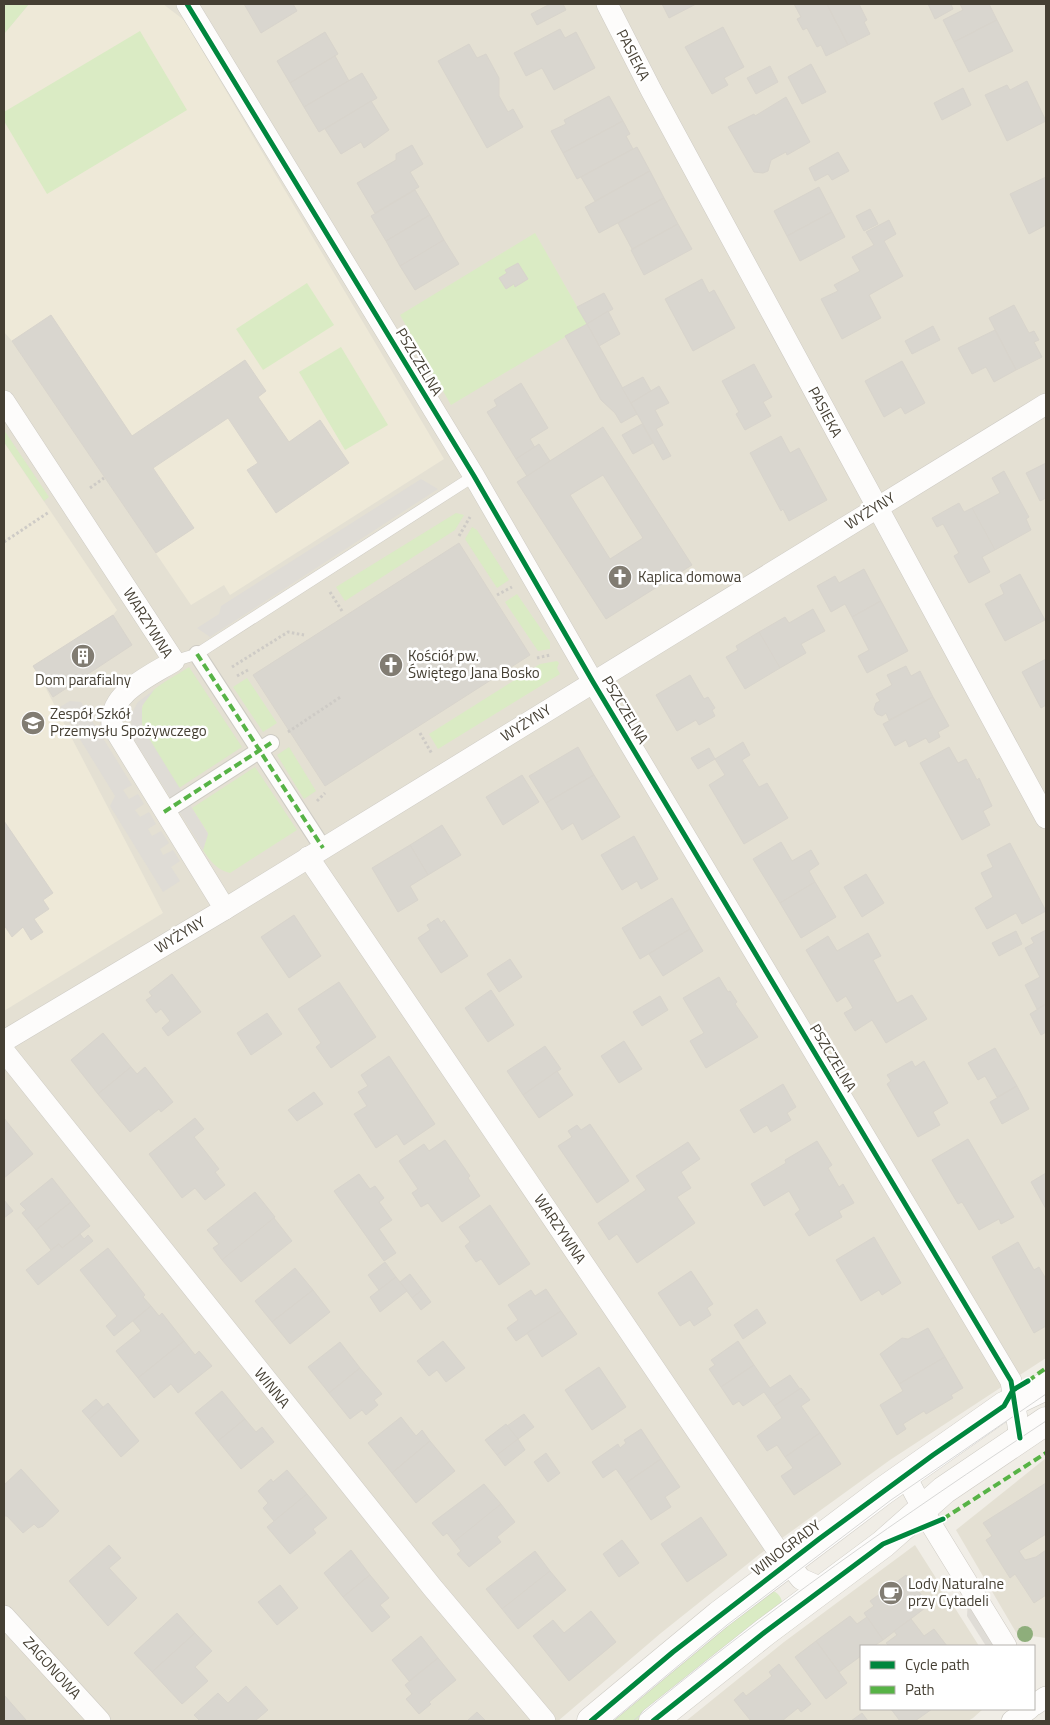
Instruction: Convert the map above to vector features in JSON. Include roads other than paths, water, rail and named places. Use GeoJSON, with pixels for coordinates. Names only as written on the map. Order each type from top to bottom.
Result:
{"type":"FeatureCollection","features":[{"type":"Feature","properties":{"kind":"street","name":"PSZCZELNA"},"geometry":{"type":"LineString","coordinates":[[186,4],[474,476],[594,682],[968,1306],[1011,1381],[1020,1438]]}},
{"type":"Feature","properties":{"kind":"street","name":"PASIEKA"},"geometry":{"type":"LineString","coordinates":[[607,4],[651,90],[1046,818]]}},
{"type":"Feature","properties":{"kind":"street","name":"WARZYWNA"},"geometry":{"type":"LineString","coordinates":[[4,401],[174,661],[131,688],[113,707],[112,725],[117,737],[225,909]]}},
{"type":"Feature","properties":{"kind":"street","name":"WYŻYNY"},"geometry":{"type":"LineString","coordinates":[[4,1041],[225,909],[1046,404]]}},
{"type":"Feature","properties":{"kind":"street"},"geometry":{"type":"LineString","coordinates":[[197,654],[217,684],[265,747],[316,852]]}},
{"type":"Feature","properties":{"kind":"street"},"geometry":{"type":"LineString","coordinates":[[164,812],[265,747]]}},
{"type":"Feature","properties":{"kind":"street","name":"WARZYWNA"},"geometry":{"type":"LineString","coordinates":[[316,852],[787,1563],[800,1579],[824,1588]]}},
{"type":"Feature","properties":{"kind":"street","name":"WINNA"},"geometry":{"type":"LineString","coordinates":[[4,1051],[432,1587],[545,1721]]}},
{"type":"Feature","properties":{"kind":"street","name":"WINOGRADY"},"geometry":{"type":"LineString","coordinates":[[591,1721],[673,1652],[787,1563],[905,1475],[1004,1406],[1046,1386]]}},
{"type":"Feature","properties":{"kind":"street"},"geometry":{"type":"LineString","coordinates":[[653,1721],[883,1544],[944,1490],[1046,1421]]}},
{"type":"Feature","properties":{"kind":"street"},"geometry":{"type":"LineString","coordinates":[[905,1475],[1005,1645]]}},
{"type":"Feature","properties":{"kind":"street","name":"ZAGONOWA"},"geometry":{"type":"LineString","coordinates":[[4,1616],[100,1721]]}},
{"type":"Feature","properties":{"kind":"street"},"geometry":{"type":"LineString","coordinates":[[1012,1721],[1025,1710]]}},
{"type":"Feature","properties":{"kind":"lane"},"geometry":{"type":"LineString","coordinates":[[174,661],[197,654],[474,476]]}},
{"type":"Feature","properties":{"kind":"tram line"},"geometry":{"type":"LineString","coordinates":[[612,1721],[727,1625],[891,1500],[1046,1394]]}},
{"type":"Feature","properties":{"kind":"tram line"},"geometry":{"type":"LineString","coordinates":[[633,1721],[733,1641],[835,1565],[1046,1421]]}},
{"type":"Feature","properties":{"kind":"place","name":"Kaplica domowa"},"geometry":{"type":"Point","coordinates":[620,577]}},
{"type":"Feature","properties":{"kind":"place","name":"Dom parafialny"},"geometry":{"type":"Point","coordinates":[83,656]}},
{"type":"Feature","properties":{"kind":"place","name":"Kościół pw. Świętego Jana Bosko"},"geometry":{"type":"Point","coordinates":[391,665]}},
{"type":"Feature","properties":{"kind":"place","name":"Zespół Szkół Przemysłu Spożywczego"},"geometry":{"type":"Point","coordinates":[33,723]}},
{"type":"Feature","properties":{"kind":"place","name":"Lody Naturalne przy Cytadeli"},"geometry":{"type":"Point","coordinates":[891,1593]}}]}
